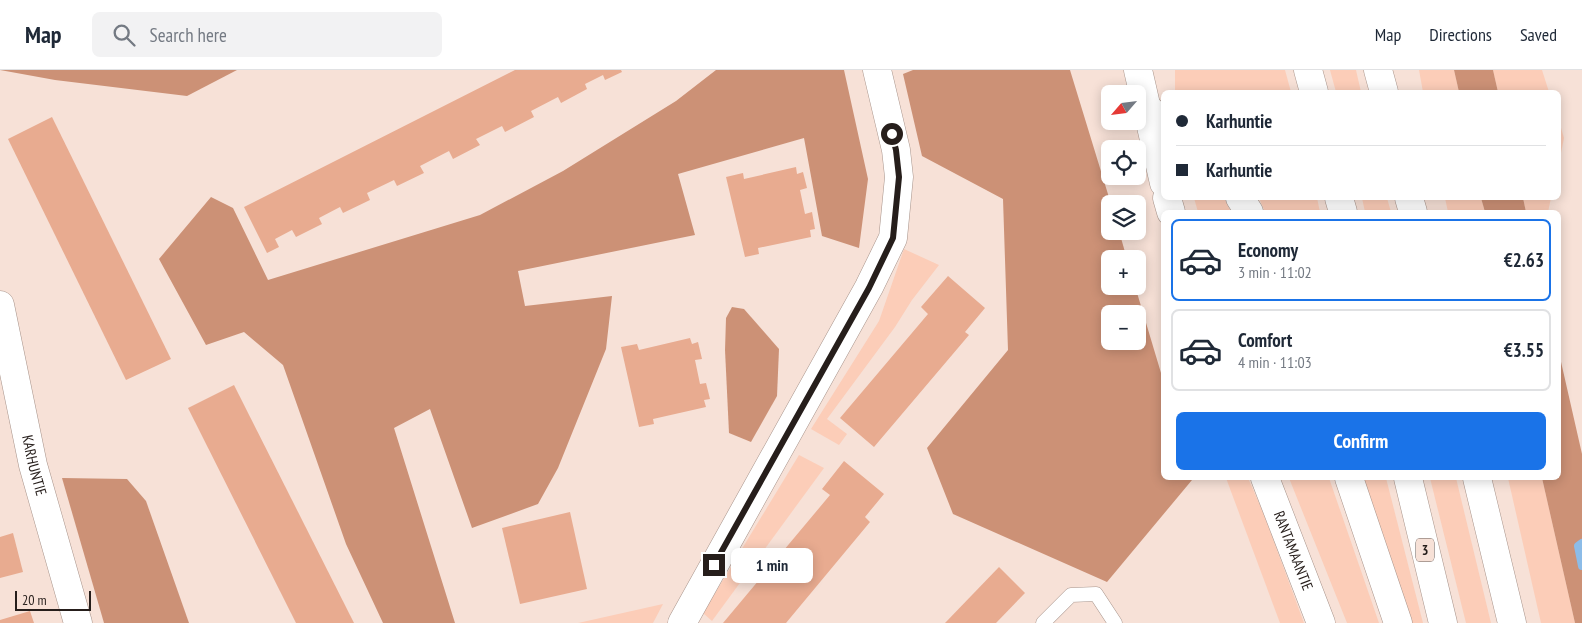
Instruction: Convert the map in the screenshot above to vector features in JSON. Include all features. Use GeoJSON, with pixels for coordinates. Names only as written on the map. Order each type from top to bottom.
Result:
{"type":"FeatureCollection","features":[{"type":"Feature","properties":{"kind":"main road"},"geometry":{"type":"LineString","coordinates":[[682,623],[869,288],[893,238],[899,177],[896,150],[877,70]]}},
{"type":"Feature","properties":{"kind":"main road"},"geometry":{"type":"LineString","coordinates":[[1138,70],[1155,115],[1161,160]]}},
{"type":"Feature","properties":{"kind":"main road"},"geometry":{"type":"LineString","coordinates":[[1308,70],[1313,90]]}},
{"type":"Feature","properties":{"kind":"main road"},"geometry":{"type":"LineString","coordinates":[[1378,70],[1383,90]]}},
{"type":"Feature","properties":{"kind":"main road","name":"KARHUNTIE"},"geometry":{"type":"LineString","coordinates":[[0,305],[33,465],[78,623]]}},
{"type":"Feature","properties":{"kind":"main road","name":"RANTAMAANTIE"},"geometry":{"type":"LineString","coordinates":[[1266,480],[1321,623]]}},
{"type":"Feature","properties":{"kind":"main road"},"geometry":{"type":"LineString","coordinates":[[1350,480],[1398,623]]}},
{"type":"Feature","properties":{"kind":"main road","name":"3"},"geometry":{"type":"LineString","coordinates":[[1408,480],[1443,623]]}},
{"type":"Feature","properties":{"kind":"main road"},"geometry":{"type":"LineString","coordinates":[[1477,480],[1512,623]]}},
{"type":"Feature","properties":{"kind":"lane"},"geometry":{"type":"LineString","coordinates":[[1043,623],[1070,595],[1096,594],[1115,623]]}},
{"type":"Feature","properties":{"kind":"shaded area"},"geometry":{"type":"Polygon","coordinates":[[[0,70],[237,70],[187,96],[55,80],[0,70]]]}},
{"type":"Feature","properties":{"kind":"shaded area"},"geometry":{"type":"Polygon","coordinates":[[[716,70],[844,70],[868,179],[859,248],[822,236],[804,138],[678,174],[695,235],[518,271],[525,306],[612,296],[606,349],[558,468],[538,504],[472,528],[430,409],[394,428],[455,623],[383,623],[346,544],[283,365],[244,332],[206,345],[159,259],[211,197],[233,208],[268,280],[480,215],[563,171],[676,101],[716,70]]]}},
{"type":"Feature","properties":{"kind":"shaded area"},"geometry":{"type":"Polygon","coordinates":[[[913,70],[1070,70],[1101,171],[1101,185],[1105,185],[1108,195],[1101,195],[1101,240],[1122,240],[1124,250],[1101,250],[1101,295],[1138,295],[1141,305],[1101,305],[1101,350],[1146,350],[1146,323],[1161,373],[1161,480],[1192,480],[1107,582],[953,514],[927,448],[1008,350],[1003,199],[922,156],[903,74],[913,70]]]}},
{"type":"Feature","properties":{"kind":"shaded area"},"geometry":{"type":"Polygon","coordinates":[[[1175,70],[1285,70],[1290,90],[1175,90],[1175,70]]]}},
{"type":"Feature","properties":{"kind":"shaded area"},"geometry":{"type":"Polygon","coordinates":[[[1330,70],[1356,70],[1361,90],[1335,90],[1330,70]]]}},
{"type":"Feature","properties":{"kind":"shaded area"},"geometry":{"type":"Polygon","coordinates":[[[1419,70],[1454,70],[1459,90],[1423,90],[1419,70]]]}},
{"type":"Feature","properties":{"kind":"shaded area"},"geometry":{"type":"Polygon","coordinates":[[[1454,70],[1493,70],[1498,90],[1459,90],[1454,70]]]}},
{"type":"Feature","properties":{"kind":"shaded area"},"geometry":{"type":"Polygon","coordinates":[[[1493,70],[1542,70],[1548,90],[1498,90],[1493,70]]]}},
{"type":"Feature","properties":{"kind":"shaded area"},"geometry":{"type":"Polygon","coordinates":[[[1561,128],[1564,138],[1561,153],[1561,128]]]}},
{"type":"Feature","properties":{"kind":"shaded area"},"geometry":{"type":"Polygon","coordinates":[[[1195,200],[1225,200],[1230,210],[1197,210],[1195,200]]]}},
{"type":"Feature","properties":{"kind":"shaded area"},"geometry":{"type":"Polygon","coordinates":[[[1260,200],[1317,200],[1320,210],[1264,210],[1260,200]]]}},
{"type":"Feature","properties":{"kind":"shaded area"},"geometry":{"type":"Polygon","coordinates":[[[1362,200],[1388,200],[1390,210],[1365,210],[1362,200]]]}},
{"type":"Feature","properties":{"kind":"shaded area"},"geometry":{"type":"Polygon","coordinates":[[[1445,200],[1482,200],[1484,210],[1448,210],[1445,200]]]}},
{"type":"Feature","properties":{"kind":"shaded area"},"geometry":{"type":"Polygon","coordinates":[[[1482,200],[1523,200],[1526,210],[1484,210],[1482,200]]]}},
{"type":"Feature","properties":{"kind":"shaded area"},"geometry":{"type":"Polygon","coordinates":[[[1523,200],[1551,200],[1548,210],[1526,210],[1523,200]]]}},
{"type":"Feature","properties":{"kind":"shaded area"},"geometry":{"type":"Polygon","coordinates":[[[904,249],[939,265],[827,419],[847,434],[839,445],[811,429],[879,321],[904,249]]]}},
{"type":"Feature","properties":{"kind":"shaded area"},"geometry":{"type":"Polygon","coordinates":[[[732,307],[744,309],[779,349],[777,396],[751,442],[729,433],[725,350],[726,318],[732,307]]]}},
{"type":"Feature","properties":{"kind":"shaded area"},"geometry":{"type":"Polygon","coordinates":[[[1561,362],[1582,454],[1582,623],[1575,623],[1542,480],[1561,480],[1561,362]]]}},
{"type":"Feature","properties":{"kind":"shaded area"},"geometry":{"type":"Polygon","coordinates":[[[799,455],[824,468],[712,621],[703,613],[799,455]]]}},
{"type":"Feature","properties":{"kind":"shaded area"},"geometry":{"type":"Polygon","coordinates":[[[62,478],[127,479],[146,501],[189,623],[104,623],[62,478]]]}},
{"type":"Feature","properties":{"kind":"shaded area"},"geometry":{"type":"Polygon","coordinates":[[[1227,480],[1249,480],[1263,512],[1304,623],[1280,623],[1227,480]]]}},
{"type":"Feature","properties":{"kind":"shaded area"},"geometry":{"type":"Polygon","coordinates":[[[1290,480],[1330,480],[1379,623],[1347,623],[1290,480]]]}},
{"type":"Feature","properties":{"kind":"shaded area"},"geometry":{"type":"Polygon","coordinates":[[[1360,480],[1387,480],[1423,623],[1411,623],[1360,480]]]}},
{"type":"Feature","properties":{"kind":"shaded area"},"geometry":{"type":"Polygon","coordinates":[[[1430,480],[1456,480],[1491,623],[1466,623],[1430,480]]]}},
{"type":"Feature","properties":{"kind":"shaded area"},"geometry":{"type":"Polygon","coordinates":[[[1508,480],[1542,480],[1575,623],[1541,623],[1508,480]]]}},
{"type":"Feature","properties":{"kind":"shaded area"},"geometry":{"type":"Polygon","coordinates":[[[663,604],[653,623],[578,623],[663,604]]]}},
{"type":"Feature","properties":{"kind":"building"},"geometry":{"type":"Polygon","coordinates":[[[515,70],[621,70],[622,72],[605,80],[603,75],[585,84],[587,89],[561,103],[558,97],[531,111],[534,117],[505,132],[502,126],[476,139],[480,145],[453,159],[449,151],[420,166],[424,173],[397,186],[394,180],[367,193],[370,200],[343,213],[340,207],[319,218],[322,224],[296,237],[292,230],[275,239],[279,247],[267,253],[244,207],[515,70]]]}},
{"type":"Feature","properties":{"kind":"building"},"geometry":{"type":"Polygon","coordinates":[[[52,117],[171,359],[126,380],[8,139],[52,117]]]}},
{"type":"Feature","properties":{"kind":"building"},"geometry":{"type":"Polygon","coordinates":[[[796,167],[797,174],[803,172],[807,188],[800,190],[805,214],[812,212],[815,229],[810,230],[811,237],[758,248],[759,254],[745,257],[726,177],[743,173],[744,179],[796,167]]]}},
{"type":"Feature","properties":{"kind":"building"},"geometry":{"type":"Polygon","coordinates":[[[948,276],[985,308],[965,332],[969,335],[874,447],[840,418],[928,314],[921,307],[948,276]]]}},
{"type":"Feature","properties":{"kind":"building"},"geometry":{"type":"Polygon","coordinates":[[[690,338],[692,344],[698,342],[702,359],[695,360],[700,384],[706,383],[710,399],[704,400],[706,407],[653,419],[654,424],[639,427],[621,347],[637,344],[639,350],[690,338]]]}},
{"type":"Feature","properties":{"kind":"building"},"geometry":{"type":"Polygon","coordinates":[[[234,385],[354,623],[296,623],[188,408],[234,385]]]}},
{"type":"Feature","properties":{"kind":"building"},"geometry":{"type":"Polygon","coordinates":[[[844,461],[884,494],[865,517],[870,522],[786,623],[723,623],[830,495],[822,489],[844,461]]]}},
{"type":"Feature","properties":{"kind":"building"},"geometry":{"type":"Polygon","coordinates":[[[570,512],[587,589],[520,604],[502,528],[570,512]]]}},
{"type":"Feature","properties":{"kind":"building"},"geometry":{"type":"Polygon","coordinates":[[[13,533],[23,572],[0,578],[0,537],[13,533]]]}},
{"type":"Feature","properties":{"kind":"building"},"geometry":{"type":"Polygon","coordinates":[[[999,567],[1025,593],[996,623],[945,623],[999,567]]]}},
{"type":"Feature","properties":{"kind":"building"},"geometry":{"type":"Polygon","coordinates":[[[30,611],[34,623],[0,623],[0,620],[30,611]]]}},
{"type":"Feature","properties":{"kind":"waterway"},"geometry":{"type":"LineString","coordinates":[[1582,543],[1578,546],[1582,566]]}},
{"type":"Feature","properties":{"kind":"route"},"geometry":{"type":"LineString","coordinates":[[714,565],[869,288],[893,238],[899,177],[892,134]]}}]}
